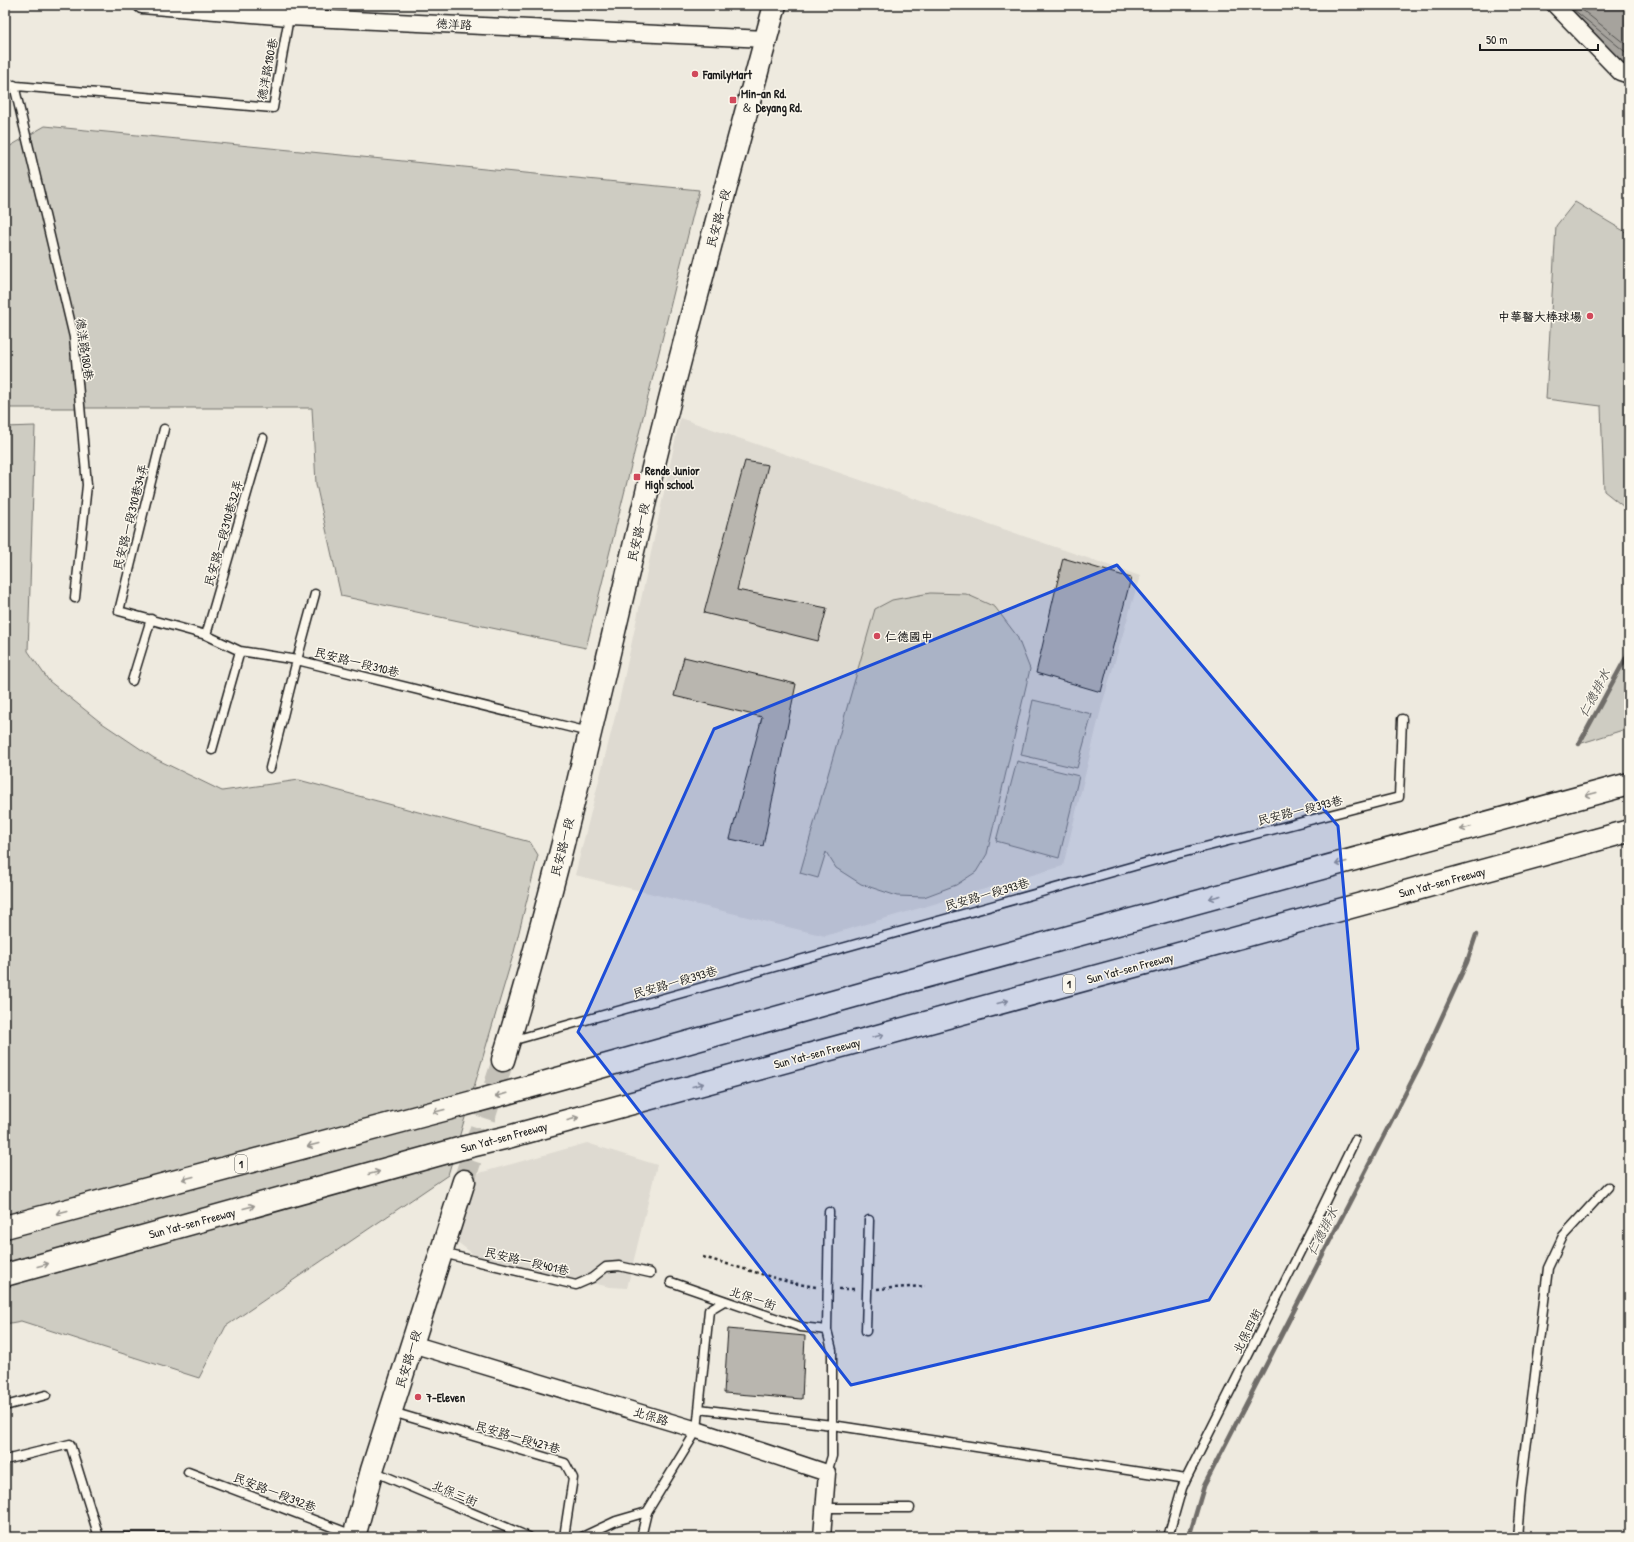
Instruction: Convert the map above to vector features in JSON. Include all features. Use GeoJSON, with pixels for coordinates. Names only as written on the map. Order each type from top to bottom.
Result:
{"type":"FeatureCollection","features":[{"type":"Feature","properties":{"kind":"main road","name":"民安路一段"},"geometry":{"type":"LineString","coordinates":[[506,1051],[548,902],[591,732],[668,407],[775,5]]}},
{"type":"Feature","properties":{"kind":"main road","name":"1"},"geometry":{"type":"LineString","coordinates":[[5,1227],[525,1088],[872,991],[1629,784]]}},
{"type":"Feature","properties":{"kind":"main road","name":"Sun Yat-sen Freeway"},"geometry":{"type":"LineString","coordinates":[[5,1275],[462,1148],[1629,831]]}},
{"type":"Feature","properties":{"kind":"main road","name":"民安路一段"},"geometry":{"type":"LineString","coordinates":[[354,1536],[372,1470],[464,1181]]}},
{"type":"Feature","properties":{"kind":"street","name":"德洋路"},"geometry":{"type":"LineString","coordinates":[[142,5],[222,8],[289,17],[766,39]]}},
{"type":"Feature","properties":{"kind":"street"},"geometry":{"type":"LineString","coordinates":[[1555,5],[1620,72],[1629,75]]}},
{"type":"Feature","properties":{"kind":"street","name":"北保路"},"geometry":{"type":"LineString","coordinates":[[412,1344],[697,1430],[827,1473]]}},
{"type":"Feature","properties":{"kind":"street"},"geometry":{"type":"LineString","coordinates":[[822,1537],[827,1473]]}},
{"type":"Feature","properties":{"kind":"lane","name":"德洋路180巷"},"geometry":{"type":"LineString","coordinates":[[75,598],[87,485],[74,337],[9,85],[273,108],[289,17]]}},
{"type":"Feature","properties":{"kind":"lane","name":"民安路一段310巷34弄"},"geometry":{"type":"LineString","coordinates":[[119,611],[164,428]]}},
{"type":"Feature","properties":{"kind":"lane","name":"民安路一段310巷32弄"},"geometry":{"type":"LineString","coordinates":[[206,635],[263,438]]}},
{"type":"Feature","properties":{"kind":"lane"},"geometry":{"type":"LineString","coordinates":[[270,768],[315,594]]}},
{"type":"Feature","properties":{"kind":"lane","name":"民安路一段310巷"},"geometry":{"type":"LineString","coordinates":[[119,611],[206,635],[240,651],[297,660],[591,732]]}},
{"type":"Feature","properties":{"kind":"lane"},"geometry":{"type":"LineString","coordinates":[[132,680],[150,619]]}},
{"type":"Feature","properties":{"kind":"lane"},"geometry":{"type":"LineString","coordinates":[[212,750],[240,651]]}},
{"type":"Feature","properties":{"kind":"lane","name":"民安路一段393巷"},"geometry":{"type":"LineString","coordinates":[[506,1051],[1166,856],[1399,797],[1402,719]]}},
{"type":"Feature","properties":{"kind":"lane","name":"北保四街"},"geometry":{"type":"LineString","coordinates":[[1168,1537],[1186,1479],[1355,1140]]}},
{"type":"Feature","properties":{"kind":"lane"},"geometry":{"type":"LineString","coordinates":[[1517,1537],[1521,1490],[1548,1268],[1563,1236],[1608,1187]]}},
{"type":"Feature","properties":{"kind":"lane"},"geometry":{"type":"LineString","coordinates":[[827,1473],[832,1456],[832,1350],[827,1330],[829,1212]]}},
{"type":"Feature","properties":{"kind":"lane"},"geometry":{"type":"LineString","coordinates":[[866,1331],[870,1220]]}},
{"type":"Feature","properties":{"kind":"lane","name":"民安路一段401巷"},"geometry":{"type":"LineString","coordinates":[[441,1253],[576,1285],[592,1278],[606,1267],[619,1266],[650,1273]]}},
{"type":"Feature","properties":{"kind":"lane","name":"北保一街"},"geometry":{"type":"LineString","coordinates":[[671,1282],[801,1327],[827,1330]]}},
{"type":"Feature","properties":{"kind":"lane"},"geometry":{"type":"LineString","coordinates":[[641,1537],[647,1512],[697,1430],[709,1310],[724,1300]]}},
{"type":"Feature","properties":{"kind":"lane"},"geometry":{"type":"LineString","coordinates":[[5,1406],[46,1395]]}},
{"type":"Feature","properties":{"kind":"lane"},"geometry":{"type":"LineString","coordinates":[[699,1410],[832,1425],[1186,1479]]}},
{"type":"Feature","properties":{"kind":"lane","name":"民安路一段427巷"},"geometry":{"type":"LineString","coordinates":[[391,1412],[565,1463],[573,1478],[564,1537]]}},
{"type":"Feature","properties":{"kind":"lane"},"geometry":{"type":"LineString","coordinates":[[5,1460],[70,1444],[99,1537],[199,1537]]}},
{"type":"Feature","properties":{"kind":"lane","name":"北保三街"},"geometry":{"type":"LineString","coordinates":[[372,1470],[529,1537]]}},
{"type":"Feature","properties":{"kind":"lane","name":"民安路一段392巷"},"geometry":{"type":"LineString","coordinates":[[188,1472],[354,1536]]}},
{"type":"Feature","properties":{"kind":"lane"},"geometry":{"type":"LineString","coordinates":[[824,1508],[910,1508]]}},
{"type":"Feature","properties":{"kind":"lane"},"geometry":{"type":"LineString","coordinates":[[582,1537],[616,1521],[647,1512]]}},
{"type":"Feature","properties":{"kind":"path","name":"北保一街"},"geometry":{"type":"LineString","coordinates":[[703,1257],[792,1283],[827,1289],[867,1289],[925,1286]]}},
{"type":"Feature","properties":{"kind":"highlighted area"},"geometry":{"type":"Polygon","coordinates":[[[1117,565],[1338,826],[1358,1049],[1209,1300],[851,1385],[578,1032],[714,729],[1117,565]]]}},
{"type":"Feature","properties":{"kind":"shaded area"},"geometry":{"type":"Polygon","coordinates":[[[45,126],[699,190],[586,648],[341,596],[316,484],[312,408],[5,408],[5,149],[45,126]]]}},
{"type":"Feature","properties":{"kind":"shaded area","name":"中華醫大棒球場"},"geometry":{"type":"Polygon","coordinates":[[[1575,202],[1629,234],[1629,511],[1604,491],[1601,406],[1546,399],[1556,226],[1575,202]]]}},
{"type":"Feature","properties":{"kind":"shaded area","name":"仁德國中"},"geometry":{"type":"Polygon","coordinates":[[[680,418],[1140,576],[1102,705],[1063,866],[825,936],[575,875],[620,697],[680,418]]]}},
{"type":"Feature","properties":{"kind":"shaded area"},"geometry":{"type":"Polygon","coordinates":[[[35,426],[28,651],[49,681],[99,721],[154,758],[222,791],[299,780],[530,842],[538,855],[514,952],[448,1175],[226,1326],[199,1378],[21,1321],[5,1324],[5,427],[35,426]]]}},
{"type":"Feature","properties":{"kind":"shaded area"},"geometry":{"type":"Polygon","coordinates":[[[930,593],[966,594],[995,607],[1017,636],[1030,669],[987,854],[976,872],[956,885],[924,897],[897,896],[861,884],[836,868],[826,852],[818,878],[800,873],[875,609],[892,600],[930,593]]]}},
{"type":"Feature","properties":{"kind":"shaded area"},"geometry":{"type":"Polygon","coordinates":[[[1629,652],[1629,728],[1579,744],[1629,652]]]}},
{"type":"Feature","properties":{"kind":"shaded area"},"geometry":{"type":"Polygon","coordinates":[[[1033,700],[1092,714],[1077,768],[1021,755],[1033,700]]]}},
{"type":"Feature","properties":{"kind":"shaded area"},"geometry":{"type":"Polygon","coordinates":[[[1017,761],[1079,776],[1059,858],[996,841],[1017,761]]]}},
{"type":"Feature","properties":{"kind":"shaded area"},"geometry":{"type":"Polygon","coordinates":[[[587,1143],[657,1165],[627,1288],[610,1287],[478,1258],[451,1237],[476,1174],[587,1143]]]}},
{"type":"Feature","properties":{"kind":"water"},"geometry":{"type":"Polygon","coordinates":[[[1555,5],[1629,5],[1629,66],[1568,18],[1555,5]]]}},
{"type":"Feature","properties":{"kind":"building"},"geometry":{"type":"Polygon","coordinates":[[[745,461],[768,465],[737,590],[827,608],[818,641],[704,613],[745,461]]]}},
{"type":"Feature","properties":{"kind":"building"},"geometry":{"type":"Polygon","coordinates":[[[1063,558],[1131,578],[1101,692],[1036,673],[1063,558]]]}},
{"type":"Feature","properties":{"kind":"building"},"geometry":{"type":"Polygon","coordinates":[[[684,657],[796,684],[763,846],[730,839],[762,717],[674,696],[684,657]]]}},
{"type":"Feature","properties":{"kind":"building"},"geometry":{"type":"Polygon","coordinates":[[[728,1329],[805,1336],[802,1399],[724,1393],[728,1329]]]}},
{"type":"Feature","properties":{"kind":"waterway","name":"仁德排水"},"geometry":{"type":"LineString","coordinates":[[1579,744],[1629,652]]}},
{"type":"Feature","properties":{"kind":"waterway","name":"仁德排水"},"geometry":{"type":"LineString","coordinates":[[1189,1537],[1204,1486],[1420,1065],[1467,962],[1476,935]]}},
{"type":"Feature","properties":{"kind":"tunnel"},"geometry":{"type":"LineString","coordinates":[[464,1181],[503,1060]]}},
{"type":"Feature","properties":{"kind":"place","name":"FamilyMart"},"geometry":{"type":"Point","coordinates":[695,74]}},
{"type":"Feature","properties":{"kind":"place","name":"Min-an Rd. ＆ Deyang Rd."},"geometry":{"type":"Point","coordinates":[733,100]}},
{"type":"Feature","properties":{"kind":"place","name":"中華醫大棒球場"},"geometry":{"type":"Point","coordinates":[1590,316]}},
{"type":"Feature","properties":{"kind":"place","name":"Rende Junior High school"},"geometry":{"type":"Point","coordinates":[637,477]}},
{"type":"Feature","properties":{"kind":"place","name":"仁德國中"},"geometry":{"type":"Point","coordinates":[877,636]}},
{"type":"Feature","properties":{"kind":"place","name":"7-Eleven"},"geometry":{"type":"Point","coordinates":[418,1397]}}]}
